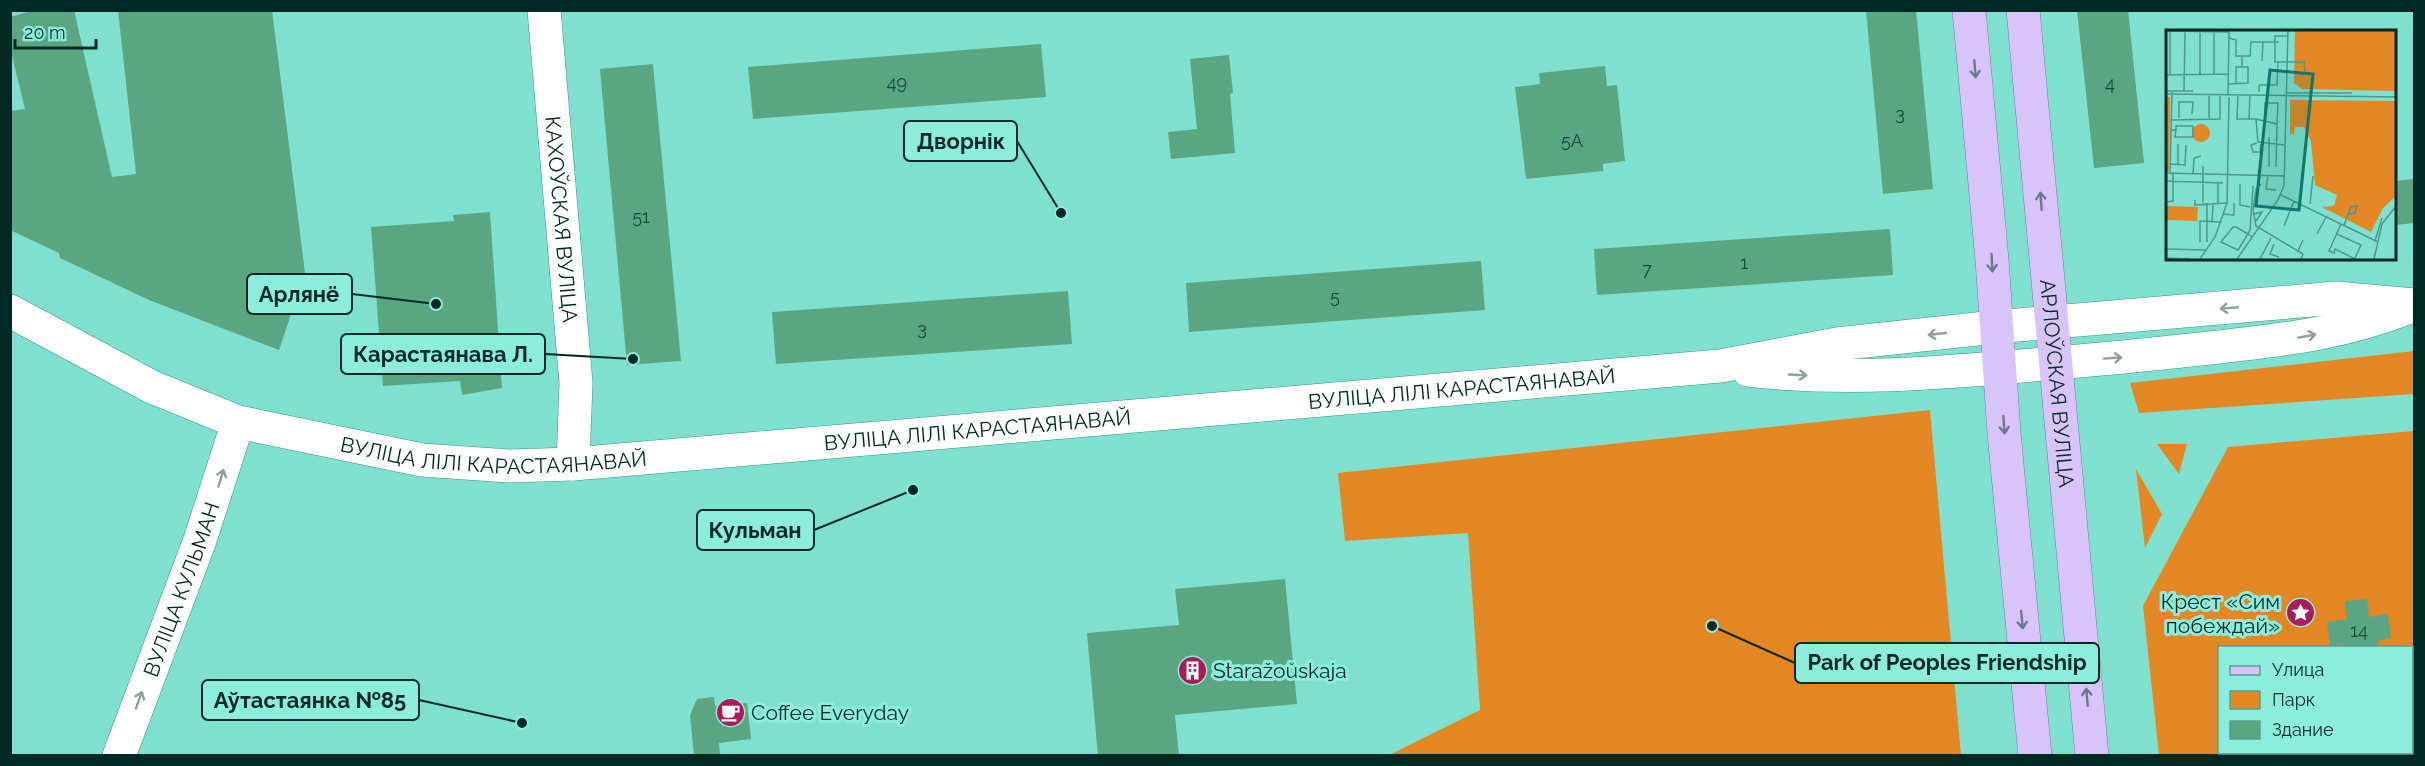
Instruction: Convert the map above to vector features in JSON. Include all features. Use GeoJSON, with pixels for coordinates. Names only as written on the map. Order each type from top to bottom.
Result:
{"type":"FeatureCollection","features":[{"type":"Feature","properties":{"kind":"main road","name":"КАХОЎСКАЯ ВУЛІЦА"},"geometry":{"type":"LineString","coordinates":[[544,10],[576,383],[573,464]]}},
{"type":"Feature","properties":{"kind":"main road"},"geometry":{"type":"LineString","coordinates":[[1969,10],[1992,260],[1995,327],[2035,756]]}},
{"type":"Feature","properties":{"kind":"main road","name":"АРЛОЎСКАЯ ВУЛІЦА"},"geometry":{"type":"LineString","coordinates":[[2023,10],[2092,756]]}},
{"type":"Feature","properties":{"kind":"main road","name":"ВУЛІЦА ЛІЛІ КАРАСТАЯНАВАЙ"},"geometry":{"type":"LineString","coordinates":[[10,311],[152,387],[238,422],[422,460],[509,466],[573,464],[1720,366],[1837,344],[2051,322],[2336,298],[2413,305]]}},
{"type":"Feature","properties":{"kind":"main road","name":"ВУЛІЦА ЛІЛІ КАРАСТАЯНАВАЙ"},"geometry":{"type":"LineString","coordinates":[[1720,366],[1793,375],[1835,377],[2055,363],[2294,339],[2363,324],[2413,305]]}},
{"type":"Feature","properties":{"kind":"main road","name":"ВУЛІЦА КУЛЬМАН"},"geometry":{"type":"LineString","coordinates":[[119,756],[200,540],[238,422]]}},
{"type":"Feature","properties":{"kind":"green space"},"geometry":{"type":"Polygon","coordinates":[[[2414,351],[2414,394],[2139,413],[2130,383],[2414,351]]]}},
{"type":"Feature","properties":{"kind":"green space"},"geometry":{"type":"Polygon","coordinates":[[[1930,410],[1961,755],[1389,755],[1480,710],[1468,533],[1345,541],[1338,473],[1930,410]]]}},
{"type":"Feature","properties":{"kind":"green space"},"geometry":{"type":"Polygon","coordinates":[[[2414,431],[2414,755],[2159,755],[2143,606],[2228,447],[2414,431]]]}},
{"type":"Feature","properties":{"kind":"green space"},"geometry":{"type":"Polygon","coordinates":[[[2157,444],[2187,444],[2179,474],[2157,444]]]}},
{"type":"Feature","properties":{"kind":"green space"},"geometry":{"type":"Polygon","coordinates":[[[2136,469],[2162,514],[2145,548],[2136,469]]]}},
{"type":"Feature","properties":{"kind":"building"},"geometry":{"type":"Polygon","coordinates":[[[35,10],[74,10],[112,177],[136,174],[118,10],[272,10],[305,273],[279,350],[149,300],[60,258],[59,253],[10,230],[10,111],[25,109],[10,48],[10,17],[35,10]]]}},
{"type":"Feature","properties":{"kind":"building"},"geometry":{"type":"Polygon","coordinates":[[[1866,10],[1916,10],[1933,189],[1883,194],[1866,10]]]}},
{"type":"Feature","properties":{"kind":"building"},"geometry":{"type":"Polygon","coordinates":[[[2077,10],[2128,10],[2144,163],[2094,168],[2077,10]]]}},
{"type":"Feature","properties":{"kind":"building"},"geometry":{"type":"Polygon","coordinates":[[[1041,44],[1046,97],[753,119],[748,67],[1041,44]]]}},
{"type":"Feature","properties":{"kind":"building"},"geometry":{"type":"Polygon","coordinates":[[[1229,55],[1235,153],[1171,159],[1168,132],[1197,129],[1190,59],[1229,55]]]}},
{"type":"Feature","properties":{"kind":"building"},"geometry":{"type":"Polygon","coordinates":[[[653,64],[681,361],[627,365],[600,69],[653,64]]]}},
{"type":"Feature","properties":{"kind":"building"},"geometry":{"type":"Polygon","coordinates":[[[1605,66],[1607,86],[1617,85],[1625,161],[1603,164],[1603,171],[1526,179],[1515,87],[1540,84],[1539,73],[1605,66]]]}},
{"type":"Feature","properties":{"kind":"building"},"geometry":{"type":"Polygon","coordinates":[[[2415,179],[2415,223],[2395,225],[2395,181],[2415,179]]]}},
{"type":"Feature","properties":{"kind":"building"},"geometry":{"type":"Polygon","coordinates":[[[490,212],[502,388],[462,395],[460,381],[383,386],[371,227],[454,221],[453,215],[490,212]]]}},
{"type":"Feature","properties":{"kind":"building"},"geometry":{"type":"Polygon","coordinates":[[[1890,229],[1893,275],[1597,295],[1594,249],[1890,229]]]}},
{"type":"Feature","properties":{"kind":"building"},"geometry":{"type":"Polygon","coordinates":[[[1481,261],[1485,310],[1189,332],[1186,283],[1481,261]]]}},
{"type":"Feature","properties":{"kind":"building"},"geometry":{"type":"Polygon","coordinates":[[[1068,291],[1072,344],[776,364],[772,312],[1068,291]]]}},
{"type":"Feature","properties":{"kind":"building","name":"Staražoŭskaja"},"geometry":{"type":"Polygon","coordinates":[[[1285,579],[1297,704],[1175,715],[1179,756],[1098,756],[1087,633],[1179,625],[1175,589],[1285,579]]]}},
{"type":"Feature","properties":{"kind":"building"},"geometry":{"type":"Polygon","coordinates":[[[2367,599],[2369,617],[2388,614],[2391,638],[2380,640],[2375,646],[2344,646],[2341,644],[2330,646],[2327,622],[2347,619],[2345,601],[2367,599]]]}},
{"type":"Feature","properties":{"kind":"building"},"geometry":{"type":"Polygon","coordinates":[[[714,697],[715,706],[747,703],[751,739],[719,743],[720,756],[694,756],[690,715],[697,699],[714,697]]]}},
{"type":"Feature","properties":{"kind":"place","name":"Дворнік"},"geometry":{"type":"Point","coordinates":[1061,213]}},
{"type":"Feature","properties":{"kind":"place","name":"Арлянё"},"geometry":{"type":"Point","coordinates":[436,304]}},
{"type":"Feature","properties":{"kind":"place","name":"Карастаянава Л."},"geometry":{"type":"Point","coordinates":[633,359]}},
{"type":"Feature","properties":{"kind":"place","name":"Кульман"},"geometry":{"type":"Point","coordinates":[913,490]}},
{"type":"Feature","properties":{"kind":"place","name":"Крест «Сим побеждай»"},"geometry":{"type":"Point","coordinates":[2301,613]}},
{"type":"Feature","properties":{"kind":"place","name":"Park of Peoples Friendship"},"geometry":{"type":"Point","coordinates":[1712,626]}},
{"type":"Feature","properties":{"kind":"place","name":"Staražoŭskaja"},"geometry":{"type":"Point","coordinates":[1192,670]}},
{"type":"Feature","properties":{"kind":"place","name":"Coffee Everyday"},"geometry":{"type":"Point","coordinates":[730,712]}},
{"type":"Feature","properties":{"kind":"place","name":"Аўтастаянка №85"},"geometry":{"type":"Point","coordinates":[522,723]}}]}
